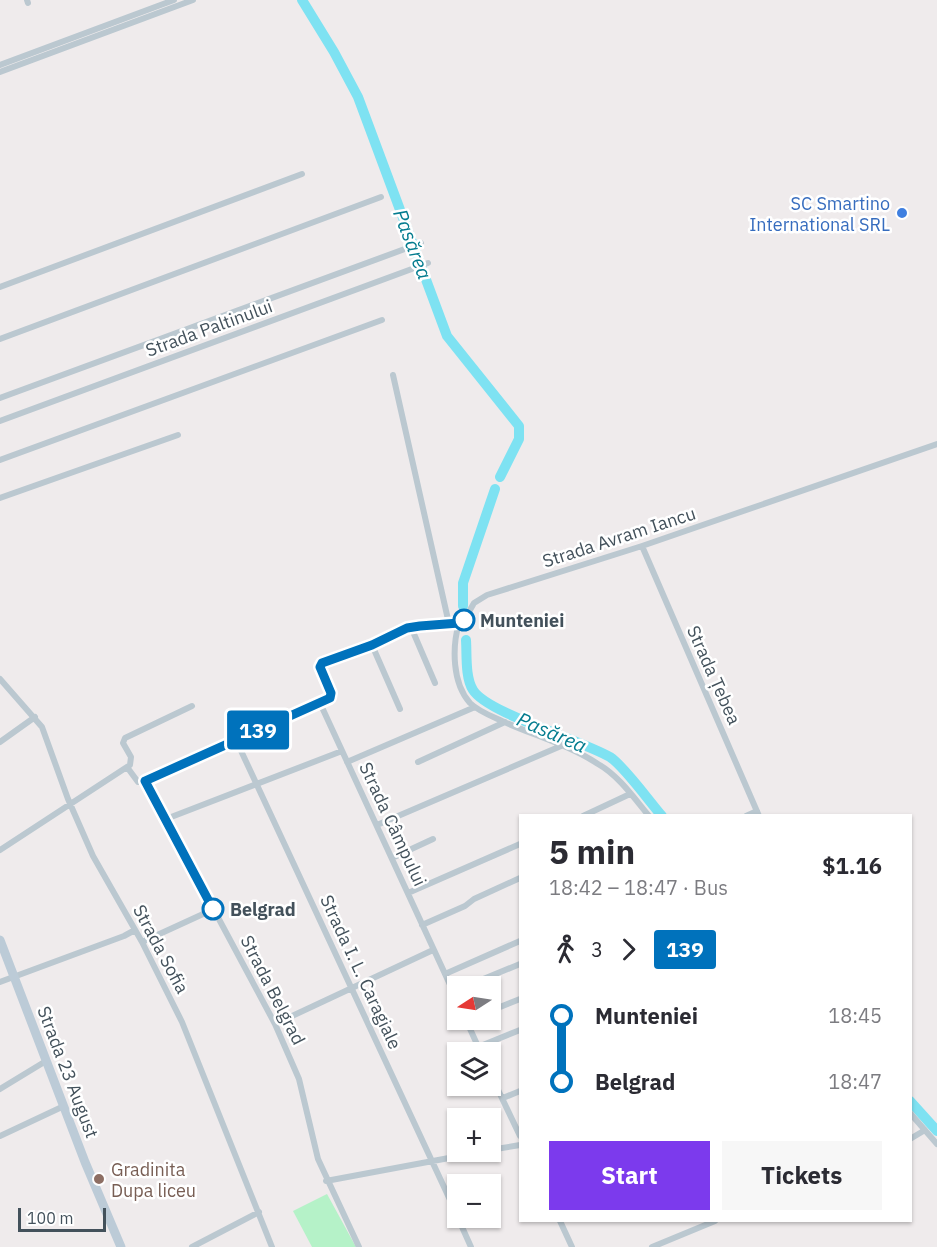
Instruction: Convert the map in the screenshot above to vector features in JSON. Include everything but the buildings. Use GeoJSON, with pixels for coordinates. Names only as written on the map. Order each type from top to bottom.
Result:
{"type":"FeatureCollection","features":[{"type":"Feature","properties":{"kind":"main road","name":"Strada 23 August"},"geometry":{"type":"LineString","coordinates":[[0,940],[121,1247]]}},
{"type":"Feature","properties":{"kind":"street"},"geometry":{"type":"LineString","coordinates":[[0,65],[174,0]]}},
{"type":"Feature","properties":{"kind":"street"},"geometry":{"type":"LineString","coordinates":[[0,72],[193,0]]}},
{"type":"Feature","properties":{"kind":"street"},"geometry":{"type":"LineString","coordinates":[[0,287],[302,174]]}},
{"type":"Feature","properties":{"kind":"street"},"geometry":{"type":"LineString","coordinates":[[0,339],[381,197]]}},
{"type":"Feature","properties":{"kind":"street"},"geometry":{"type":"LineString","coordinates":[[0,398],[421,243]]}},
{"type":"Feature","properties":{"kind":"street","name":"Strada Paltinului"},"geometry":{"type":"LineString","coordinates":[[0,421],[428,262]]}},
{"type":"Feature","properties":{"kind":"street"},"geometry":{"type":"LineString","coordinates":[[0,460],[382,320]]}},
{"type":"Feature","properties":{"kind":"street"},"geometry":{"type":"LineString","coordinates":[[393,375],[449,624]]}},
{"type":"Feature","properties":{"kind":"street"},"geometry":{"type":"LineString","coordinates":[[0,498],[178,435]]}},
{"type":"Feature","properties":{"kind":"street","name":"Strada Avram Iancu"},"geometry":{"type":"LineString","coordinates":[[459,623],[466,617],[474,603],[482,597],[642,546],[937,444]]}},
{"type":"Feature","properties":{"kind":"street","name":"Strada Țebea"},"geometry":{"type":"LineString","coordinates":[[642,546],[758,814]]}},
{"type":"Feature","properties":{"kind":"street"},"geometry":{"type":"LineString","coordinates":[[145,781],[332,696],[320,664],[372,645],[411,627],[459,623],[455,643],[457,673],[461,689],[475,707],[600,765],[614,775],[648,814]]}},
{"type":"Feature","properties":{"kind":"street"},"geometry":{"type":"LineString","coordinates":[[411,627],[435,682]]}},
{"type":"Feature","properties":{"kind":"street"},"geometry":{"type":"LineString","coordinates":[[372,645],[400,709]]}},
{"type":"Feature","properties":{"kind":"street","name":"Strada Sofia"},"geometry":{"type":"LineString","coordinates":[[0,679],[35,717],[46,734],[70,804],[98,865],[142,942],[182,1022],[272,1247]]}},
{"type":"Feature","properties":{"kind":"street","name":"Strada Câmpului"},"geometry":{"type":"LineString","coordinates":[[320,703],[447,977]]}},
{"type":"Feature","properties":{"kind":"street"},"geometry":{"type":"LineString","coordinates":[[0,850],[127,767],[132,761],[124,746],[124,740],[192,706]]}},
{"type":"Feature","properties":{"kind":"street"},"geometry":{"type":"LineString","coordinates":[[347,762],[475,707]]}},
{"type":"Feature","properties":{"kind":"street"},"geometry":{"type":"LineString","coordinates":[[0,742],[35,717]]}},
{"type":"Feature","properties":{"kind":"street"},"geometry":{"type":"LineString","coordinates":[[418,762],[505,722]]}},
{"type":"Feature","properties":{"kind":"street","name":"Strada I. L. Caragiale"},"geometry":{"type":"LineString","coordinates":[[236,740],[447,1194]]}},
{"type":"Feature","properties":{"kind":"street"},"geometry":{"type":"LineString","coordinates":[[377,825],[561,746]]}},
{"type":"Feature","properties":{"kind":"street"},"geometry":{"type":"LineString","coordinates":[[166,819],[342,751]]}},
{"type":"Feature","properties":{"kind":"street","name":"Strada Belgrad"},"geometry":{"type":"LineString","coordinates":[[127,767],[138,782],[145,781],[275,1024],[299,1079],[315,1148],[326,1181],[359,1247]]}},
{"type":"Feature","properties":{"kind":"street"},"geometry":{"type":"LineString","coordinates":[[587,814],[630,794]]}},
{"type":"Feature","properties":{"kind":"street"},"geometry":{"type":"LineString","coordinates":[[392,858],[433,840]]}},
{"type":"Feature","properties":{"kind":"street"},"geometry":{"type":"LineString","coordinates":[[408,893],[519,844]]}},
{"type":"Feature","properties":{"kind":"street"},"geometry":{"type":"LineString","coordinates":[[422,925],[465,906],[474,898],[519,878]]}},
{"type":"Feature","properties":{"kind":"street"},"geometry":{"type":"LineString","coordinates":[[142,942],[214,909]]}},
{"type":"Feature","properties":{"kind":"street"},"geometry":{"type":"LineString","coordinates":[[0,982],[135,930]]}},
{"type":"Feature","properties":{"kind":"street"},"geometry":{"type":"LineString","coordinates":[[445,974],[519,941]]}},
{"type":"Feature","properties":{"kind":"street"},"geometry":{"type":"LineString","coordinates":[[275,1024],[433,950]]}},
{"type":"Feature","properties":{"kind":"street"},"geometry":{"type":"LineString","coordinates":[[491,976],[519,964]]}},
{"type":"Feature","properties":{"kind":"street"},"geometry":{"type":"LineString","coordinates":[[501,1007],[519,999]]}},
{"type":"Feature","properties":{"kind":"street"},"geometry":{"type":"LineString","coordinates":[[496,1042],[519,1030]]}},
{"type":"Feature","properties":{"kind":"street"},"geometry":{"type":"LineString","coordinates":[[0,1089],[46,1061]]}},
{"type":"Feature","properties":{"kind":"street"},"geometry":{"type":"LineString","coordinates":[[503,1098],[519,1091]]}},
{"type":"Feature","properties":{"kind":"street"},"geometry":{"type":"LineString","coordinates":[[501,1094],[519,1133]]}},
{"type":"Feature","properties":{"kind":"street"},"geometry":{"type":"LineString","coordinates":[[0,1136],[64,1106]]}},
{"type":"Feature","properties":{"kind":"street"},"geometry":{"type":"LineString","coordinates":[[912,1115],[936,1142]]}},
{"type":"Feature","properties":{"kind":"street"},"geometry":{"type":"LineString","coordinates":[[912,1137],[925,1130]]}},
{"type":"Feature","properties":{"kind":"street"},"geometry":{"type":"LineString","coordinates":[[501,1148],[519,1145]]}},
{"type":"Feature","properties":{"kind":"street"},"geometry":{"type":"LineString","coordinates":[[326,1181],[447,1158]]}},
{"type":"Feature","properties":{"kind":"street"},"geometry":{"type":"LineString","coordinates":[[192,1247],[259,1212]]}},
{"type":"Feature","properties":{"kind":"street"},"geometry":{"type":"LineString","coordinates":[[560,1222],[572,1247]]}},
{"type":"Feature","properties":{"kind":"street"},"geometry":{"type":"LineString","coordinates":[[652,1247],[713,1222]]}},
{"type":"Feature","properties":{"kind":"street","name":"Strada I. L. Caragiale"},"geometry":{"type":"LineString","coordinates":[[462,1228],[471,1247]]}},
{"type":"Feature","properties":{"kind":"green space"},"geometry":{"type":"Polygon","coordinates":[[[327,1194],[356,1247],[312,1247],[293,1211],[327,1194]]]}},
{"type":"Feature","properties":{"kind":"waterway","name":"Pasărea"},"geometry":{"type":"LineString","coordinates":[[302,0],[358,97],[447,336],[519,426],[519,439],[500,477]]}},
{"type":"Feature","properties":{"kind":"waterway","name":"Pasărea"},"geometry":{"type":"LineString","coordinates":[[463,606],[463,583],[495,489]]}},
{"type":"Feature","properties":{"kind":"waterway","name":"Pasărea"},"geometry":{"type":"LineString","coordinates":[[466,640],[470,685],[482,699],[515,717],[610,757],[660,814]]}},
{"type":"Feature","properties":{"kind":"waterway","name":"Pasărea"},"geometry":{"type":"LineString","coordinates":[[912,1103],[937,1131]]}},
{"type":"Feature","properties":{"kind":"bus line","name":"139"},"geometry":{"type":"LineString","coordinates":[[213,909],[145,781],[330,698],[332,696],[320,664],[372,645],[407,628],[459,623],[464,620]]}},
{"type":"Feature","properties":{"kind":"place","name":"SC Smartino International SRL"},"geometry":{"type":"Point","coordinates":[902,213]}},
{"type":"Feature","properties":{"kind":"place","name":"Munteniei"},"geometry":{"type":"Point","coordinates":[464,620]}},
{"type":"Feature","properties":{"kind":"place","name":"Belgrad"},"geometry":{"type":"Point","coordinates":[213,909]}},
{"type":"Feature","properties":{"kind":"place","name":"Gradinita Dupa liceu"},"geometry":{"type":"Point","coordinates":[99,1179]}}]}
